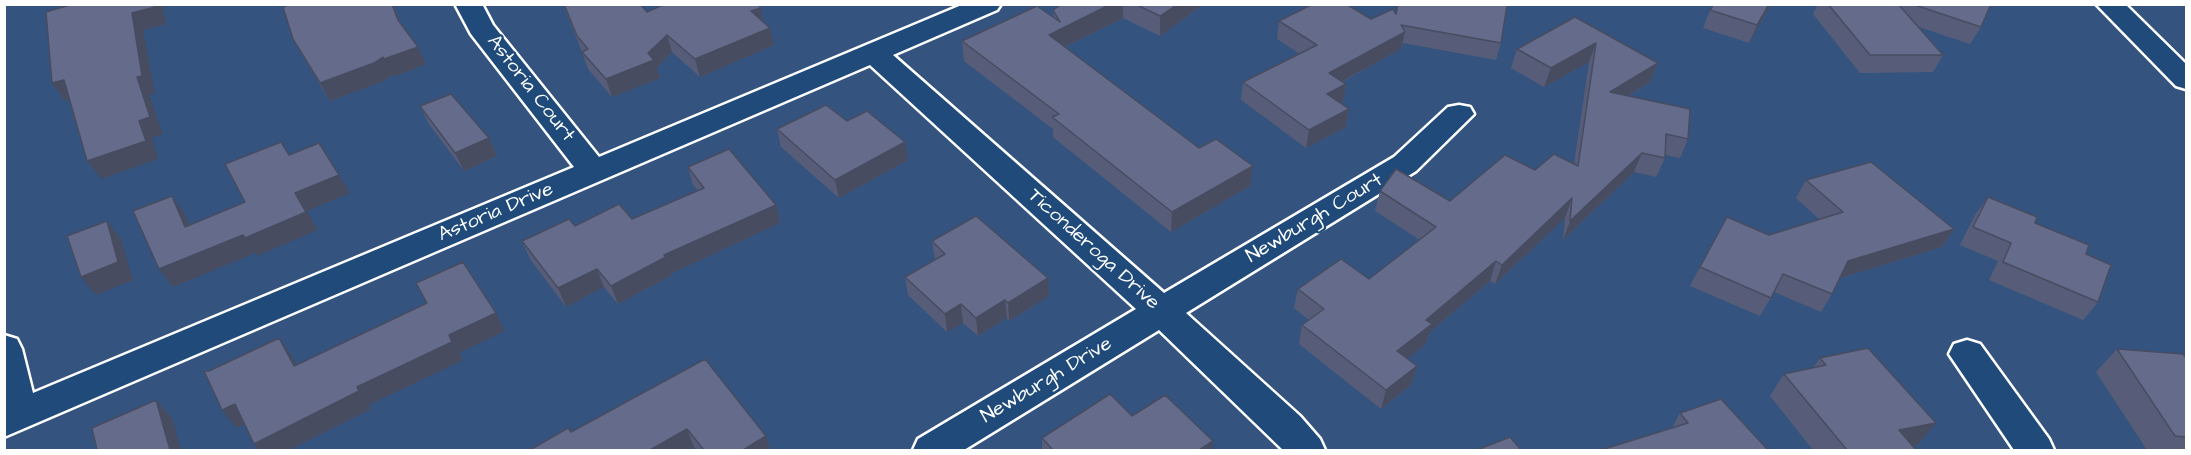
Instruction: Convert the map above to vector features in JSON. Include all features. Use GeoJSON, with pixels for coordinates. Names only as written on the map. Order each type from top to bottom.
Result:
{"type":"FeatureCollection","features":[{"type":"Feature","properties":{"kind":"street","name":"Astoria Court"},"geometry":{"type":"LineString","coordinates":[[468,4],[481,28],[594,171]]}},
{"type":"Feature","properties":{"kind":"street","name":"Astoria Drive"},"geometry":{"type":"LineString","coordinates":[[12,418],[875,54],[988,4]]}},
{"type":"Feature","properties":{"kind":"street"},"geometry":{"type":"LineString","coordinates":[[2109,4],[2187,80]]}},
{"type":"Feature","properties":{"kind":"street","name":"Ticonderoga Drive"},"geometry":{"type":"LineString","coordinates":[[875,54],[1162,312],[1286,427],[1306,450]]}},
{"type":"Feature","properties":{"kind":"street","name":"Newburgh Court"},"geometry":{"type":"LineString","coordinates":[[1162,312],[1405,164],[1459,114]]}},
{"type":"Feature","properties":{"kind":"street","name":"Newburgh Drive"},"geometry":{"type":"LineString","coordinates":[[932,450],[1162,312]]}},
{"type":"Feature","properties":{"kind":"street"},"geometry":{"type":"LineString","coordinates":[[4,349],[12,418]]}},
{"type":"Feature","properties":{"kind":"street"},"geometry":{"type":"LineString","coordinates":[[1966,354],[2035,450]]}},
{"type":"Feature","properties":{"kind":"building"},"geometry":{"type":"Polygon","coordinates":[[[73,4],[154,4],[155,7],[132,13],[142,76],[137,77],[150,117],[139,121],[146,141],[87,161],[64,80],[52,83],[46,12],[73,4]]]}},
{"type":"Feature","properties":{"kind":"building"},"geometry":{"type":"Polygon","coordinates":[[[291,4],[392,4],[398,20],[418,47],[384,59],[383,57],[374,63],[320,83],[293,39],[283,7],[291,4]]]}},
{"type":"Feature","properties":{"kind":"building"},"geometry":{"type":"Polygon","coordinates":[[[564,4],[640,4],[647,12],[665,4],[757,4],[761,8],[751,11],[770,28],[695,59],[667,35],[648,53],[654,60],[606,79],[582,52],[588,49],[577,36],[564,4]]]}},
{"type":"Feature","properties":{"kind":"building"},"geometry":{"type":"Polygon","coordinates":[[[1062,4],[1111,4],[1049,35],[1199,148],[1216,139],[1253,166],[1172,212],[1052,117],[1059,114],[962,41],[1037,6],[1060,22],[1053,10],[1062,4]]]}},
{"type":"Feature","properties":{"kind":"building"},"geometry":{"type":"Polygon","coordinates":[[[1135,4],[1178,4],[1160,16],[1135,4]]]}},
{"type":"Feature","properties":{"kind":"building"},"geometry":{"type":"Polygon","coordinates":[[[1313,4],[1346,4],[1371,19],[1393,9],[1396,14],[1398,4],[1507,5],[1501,43],[1401,25],[1405,32],[1329,73],[1346,84],[1327,94],[1349,109],[1309,130],[1243,82],[1317,45],[1279,21],[1313,4]]]}},
{"type":"Feature","properties":{"kind":"building"},"geometry":{"type":"Polygon","coordinates":[[[1714,4],[1769,4],[1757,25],[1710,10],[1714,4]]]}},
{"type":"Feature","properties":{"kind":"building"},"geometry":{"type":"Polygon","coordinates":[[[1828,4],[1898,4],[1943,55],[1870,55],[1828,4]]]}},
{"type":"Feature","properties":{"kind":"building"},"geometry":{"type":"Polygon","coordinates":[[[1912,4],[1991,4],[1981,27],[1912,4]]]}},
{"type":"Feature","properties":{"kind":"building"},"geometry":{"type":"Polygon","coordinates":[[[1575,17],[1658,63],[1610,92],[1690,109],[1688,139],[1666,134],[1665,158],[1642,153],[1570,221],[1572,198],[1502,265],[1496,261],[1426,320],[1432,324],[1397,351],[1417,366],[1386,390],[1302,325],[1324,309],[1298,289],[1341,259],[1369,279],[1436,227],[1380,191],[1396,169],[1450,201],[1505,155],[1535,170],[1554,154],[1578,166],[1596,43],[1551,68],[1517,49],[1575,17]]]}},
{"type":"Feature","properties":{"kind":"building"},"geometry":{"type":"Polygon","coordinates":[[[451,94],[489,138],[455,153],[420,106],[451,94]]]}},
{"type":"Feature","properties":{"kind":"building"},"geometry":{"type":"Polygon","coordinates":[[[826,105],[847,121],[867,111],[905,142],[835,180],[777,129],[826,105]]]}},
{"type":"Feature","properties":{"kind":"building"},"geometry":{"type":"Polygon","coordinates":[[[281,142],[289,155],[319,143],[339,175],[295,193],[306,212],[245,238],[243,235],[159,269],[133,211],[172,196],[185,227],[245,202],[225,164],[281,142]]]}},
{"type":"Feature","properties":{"kind":"building"},"geometry":{"type":"Polygon","coordinates":[[[729,149],[776,205],[664,255],[666,257],[611,286],[597,269],[558,288],[522,241],[569,219],[575,226],[619,204],[632,219],[704,188],[688,167],[729,149]]]}},
{"type":"Feature","properties":{"kind":"building"},"geometry":{"type":"Polygon","coordinates":[[[1871,162],[1954,229],[1848,261],[1832,294],[1783,274],[1771,298],[1700,267],[1727,217],[1769,235],[1843,212],[1806,180],[1871,162]]]}},
{"type":"Feature","properties":{"kind":"building"},"geometry":{"type":"Polygon","coordinates":[[[1988,197],[2037,217],[2035,223],[2089,245],[2086,254],[2111,265],[2098,302],[2003,262],[2011,243],[1973,227],[1988,197]]]}},
{"type":"Feature","properties":{"kind":"building"},"geometry":{"type":"Polygon","coordinates":[[[976,216],[1048,278],[1008,303],[1005,300],[976,318],[961,304],[945,314],[905,277],[945,254],[932,241],[976,216]]]}},
{"type":"Feature","properties":{"kind":"building"},"geometry":{"type":"Polygon","coordinates":[[[107,221],[118,262],[81,277],[67,236],[107,221]]]}},
{"type":"Feature","properties":{"kind":"building"},"geometry":{"type":"Polygon","coordinates":[[[463,262],[496,313],[449,335],[452,342],[357,387],[359,391],[254,444],[235,404],[222,410],[204,371],[209,371],[279,338],[294,366],[427,303],[416,283],[463,262]]]}},
{"type":"Feature","properties":{"kind":"building"},"geometry":{"type":"Polygon","coordinates":[[[1868,348],[1936,423],[1899,430],[1916,450],[1847,450],[1784,374],[1826,365],[1820,358],[1868,348]]]}},
{"type":"Feature","properties":{"kind":"building"},"geometry":{"type":"Polygon","coordinates":[[[2117,349],[2183,354],[2187,359],[2187,437],[2175,436],[2117,349]]]}},
{"type":"Feature","properties":{"kind":"building"},"geometry":{"type":"Polygon","coordinates":[[[705,359],[766,436],[743,450],[704,450],[687,429],[650,450],[530,450],[568,428],[571,432],[705,359]]]}},
{"type":"Feature","properties":{"kind":"building"},"geometry":{"type":"Polygon","coordinates":[[[1110,394],[1132,416],[1165,395],[1213,441],[1199,450],[1053,450],[1042,438],[1110,394]]]}},
{"type":"Feature","properties":{"kind":"building"},"geometry":{"type":"Polygon","coordinates":[[[1721,399],[1768,450],[1601,450],[1688,423],[1680,413],[1721,399]]]}},
{"type":"Feature","properties":{"kind":"building"},"geometry":{"type":"Polygon","coordinates":[[[156,400],[170,450],[97,450],[92,428],[156,400]]]}},
{"type":"Feature","properties":{"kind":"building"},"geometry":{"type":"Polygon","coordinates":[[[1510,437],[1521,450],[1477,450],[1510,437]]]}}]}
